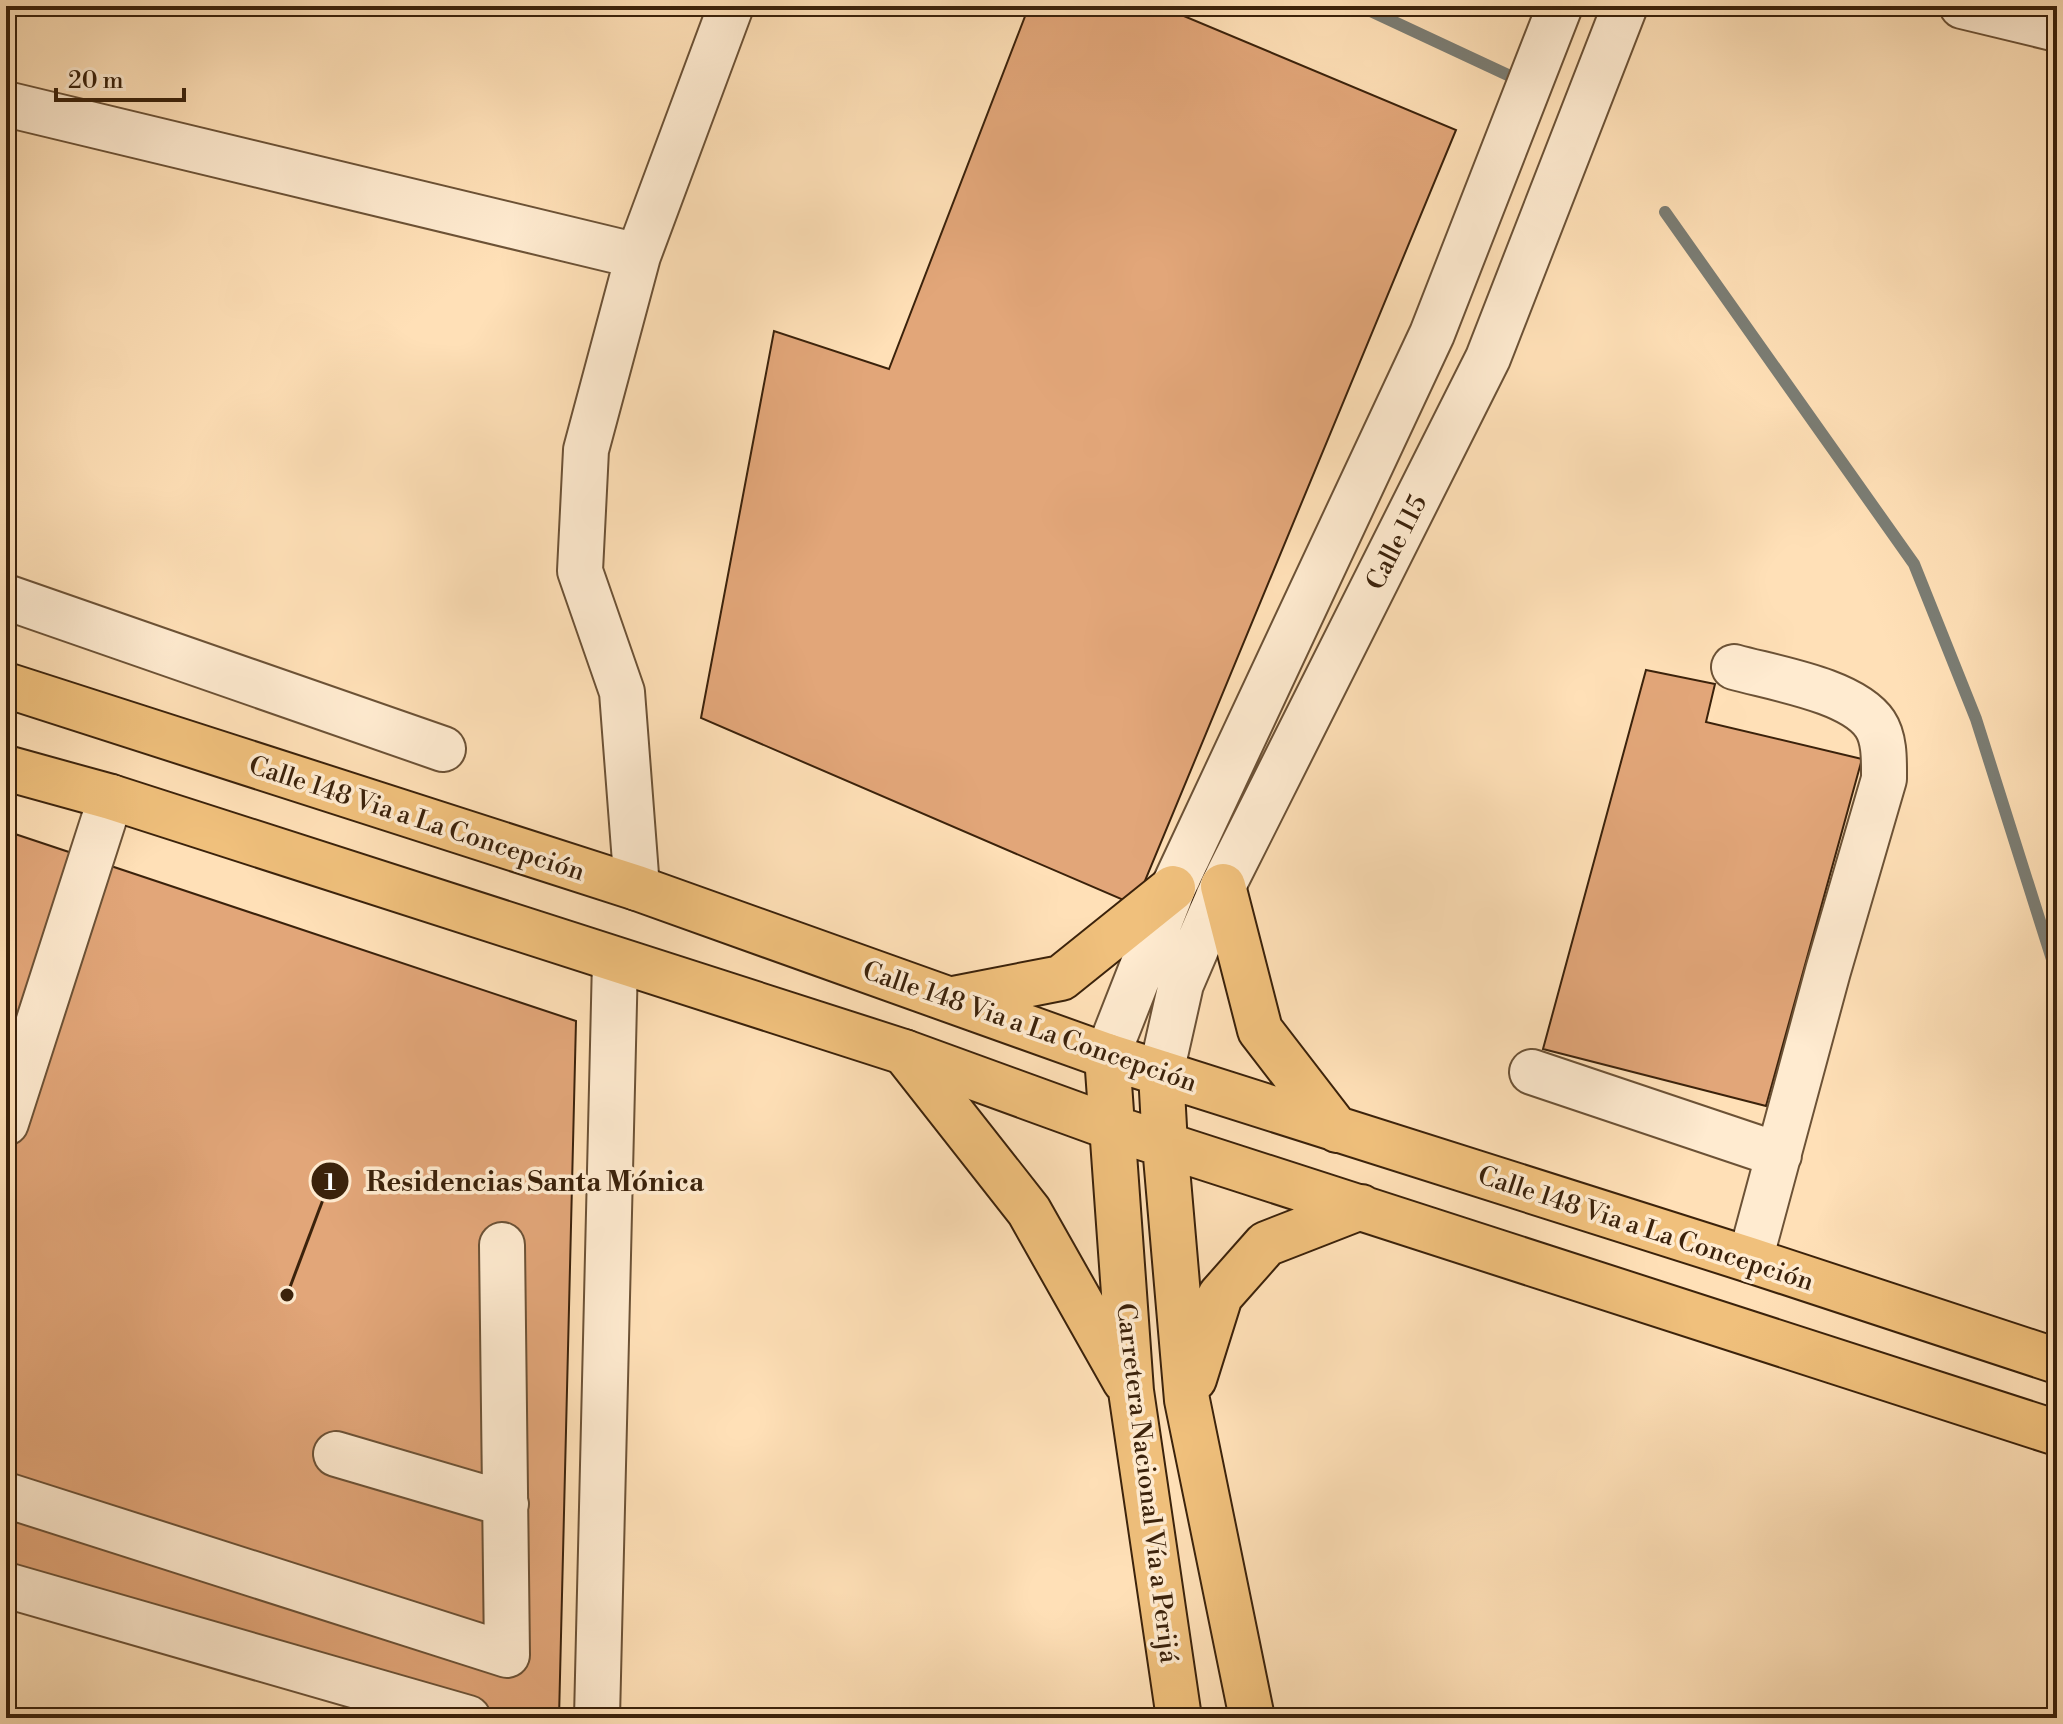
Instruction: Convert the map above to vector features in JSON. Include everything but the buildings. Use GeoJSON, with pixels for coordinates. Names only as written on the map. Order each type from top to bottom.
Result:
{"type":"FeatureCollection","features":[{"type":"Feature","properties":{"kind":"main road","name":"Calle 148 Via a La Concepción"},"geometry":{"type":"LineString","coordinates":[[6,685],[637,888],[1107,1056],[2057,1361]]}},
{"type":"Feature","properties":{"kind":"main road"},"geometry":{"type":"LineString","coordinates":[[6,768],[111,797],[904,1052],[1113,1128],[2057,1433]]}},
{"type":"Feature","properties":{"kind":"main road"},"geometry":{"type":"LineString","coordinates":[[1223,886],[1260,1030],[1337,1130]]}},
{"type":"Feature","properties":{"kind":"main road"},"geometry":{"type":"LineString","coordinates":[[951,999],[1061,978],[1173,888]]}},
{"type":"Feature","properties":{"kind":"main road"},"geometry":{"type":"LineString","coordinates":[[904,1052],[1029,1211],[1131,1391]]}},
{"type":"Feature","properties":{"kind":"main road","name":"Carretera Nacional Vía a Perijá"},"geometry":{"type":"LineString","coordinates":[[1107,1056],[1131,1391],[1179,1718]]}},
{"type":"Feature","properties":{"kind":"main road","name":"Carretera Nacional Vía a Perijá"},"geometry":{"type":"LineString","coordinates":[[1161,1073],[1187,1400],[1252,1718]]}},
{"type":"Feature","properties":{"kind":"main road"},"geometry":{"type":"LineString","coordinates":[[1187,1400],[1220,1296],[1266,1244],[1361,1207]]}},
{"type":"Feature","properties":{"kind":"street"},"geometry":{"type":"LineString","coordinates":[[637,888],[622,692],[580,571],[586,450],[638,256],[731,6]]}},
{"type":"Feature","properties":{"kind":"street","name":"Calle 115"},"geometry":{"type":"LineString","coordinates":[[1107,1056],[1173,888],[1432,334],[1560,6]]}},
{"type":"Feature","properties":{"kind":"street","name":"Calle 115"},"geometry":{"type":"LineString","coordinates":[[1161,1073],[1181,984],[1223,886],[1488,358],[1625,6]]}},
{"type":"Feature","properties":{"kind":"street"},"geometry":{"type":"LineString","coordinates":[[1962,6],[2057,29]]}},
{"type":"Feature","properties":{"kind":"street"},"geometry":{"type":"LineString","coordinates":[[6,104],[638,256]]}},
{"type":"Feature","properties":{"kind":"street"},"geometry":{"type":"LineString","coordinates":[[6,597],[443,749]]}},
{"type":"Feature","properties":{"kind":"street"},"geometry":{"type":"LineString","coordinates":[[1734,667],[1820,691],[1860,707],[1876,726],[1883,751],[1884,779],[1828,971],[1750,1260]]}},
{"type":"Feature","properties":{"kind":"street"},"geometry":{"type":"LineString","coordinates":[[6,1123],[111,797]]}},
{"type":"Feature","properties":{"kind":"street"},"geometry":{"type":"LineString","coordinates":[[597,1718],[615,961]]}},
{"type":"Feature","properties":{"kind":"street"},"geometry":{"type":"LineString","coordinates":[[1532,1072],[1779,1155]]}},
{"type":"Feature","properties":{"kind":"street"},"geometry":{"type":"LineString","coordinates":[[6,1495],[507,1655],[502,1245]]}},
{"type":"Feature","properties":{"kind":"street"},"geometry":{"type":"LineString","coordinates":[[336,1454],[506,1504]]}},
{"type":"Feature","properties":{"kind":"street"},"geometry":{"type":"LineString","coordinates":[[6,1585],[468,1718]]}},
{"type":"Feature","properties":{"kind":"waterway"},"geometry":{"type":"LineString","coordinates":[[1360,6],[1510,76]]}},
{"type":"Feature","properties":{"kind":"waterway"},"geometry":{"type":"LineString","coordinates":[[1665,212],[1914,564],[1976,719],[2057,975]]}},
{"type":"Feature","properties":{"kind":"place","name":"Residencias Santa Mónica"},"geometry":{"type":"Point","coordinates":[287,1295]}}]}
